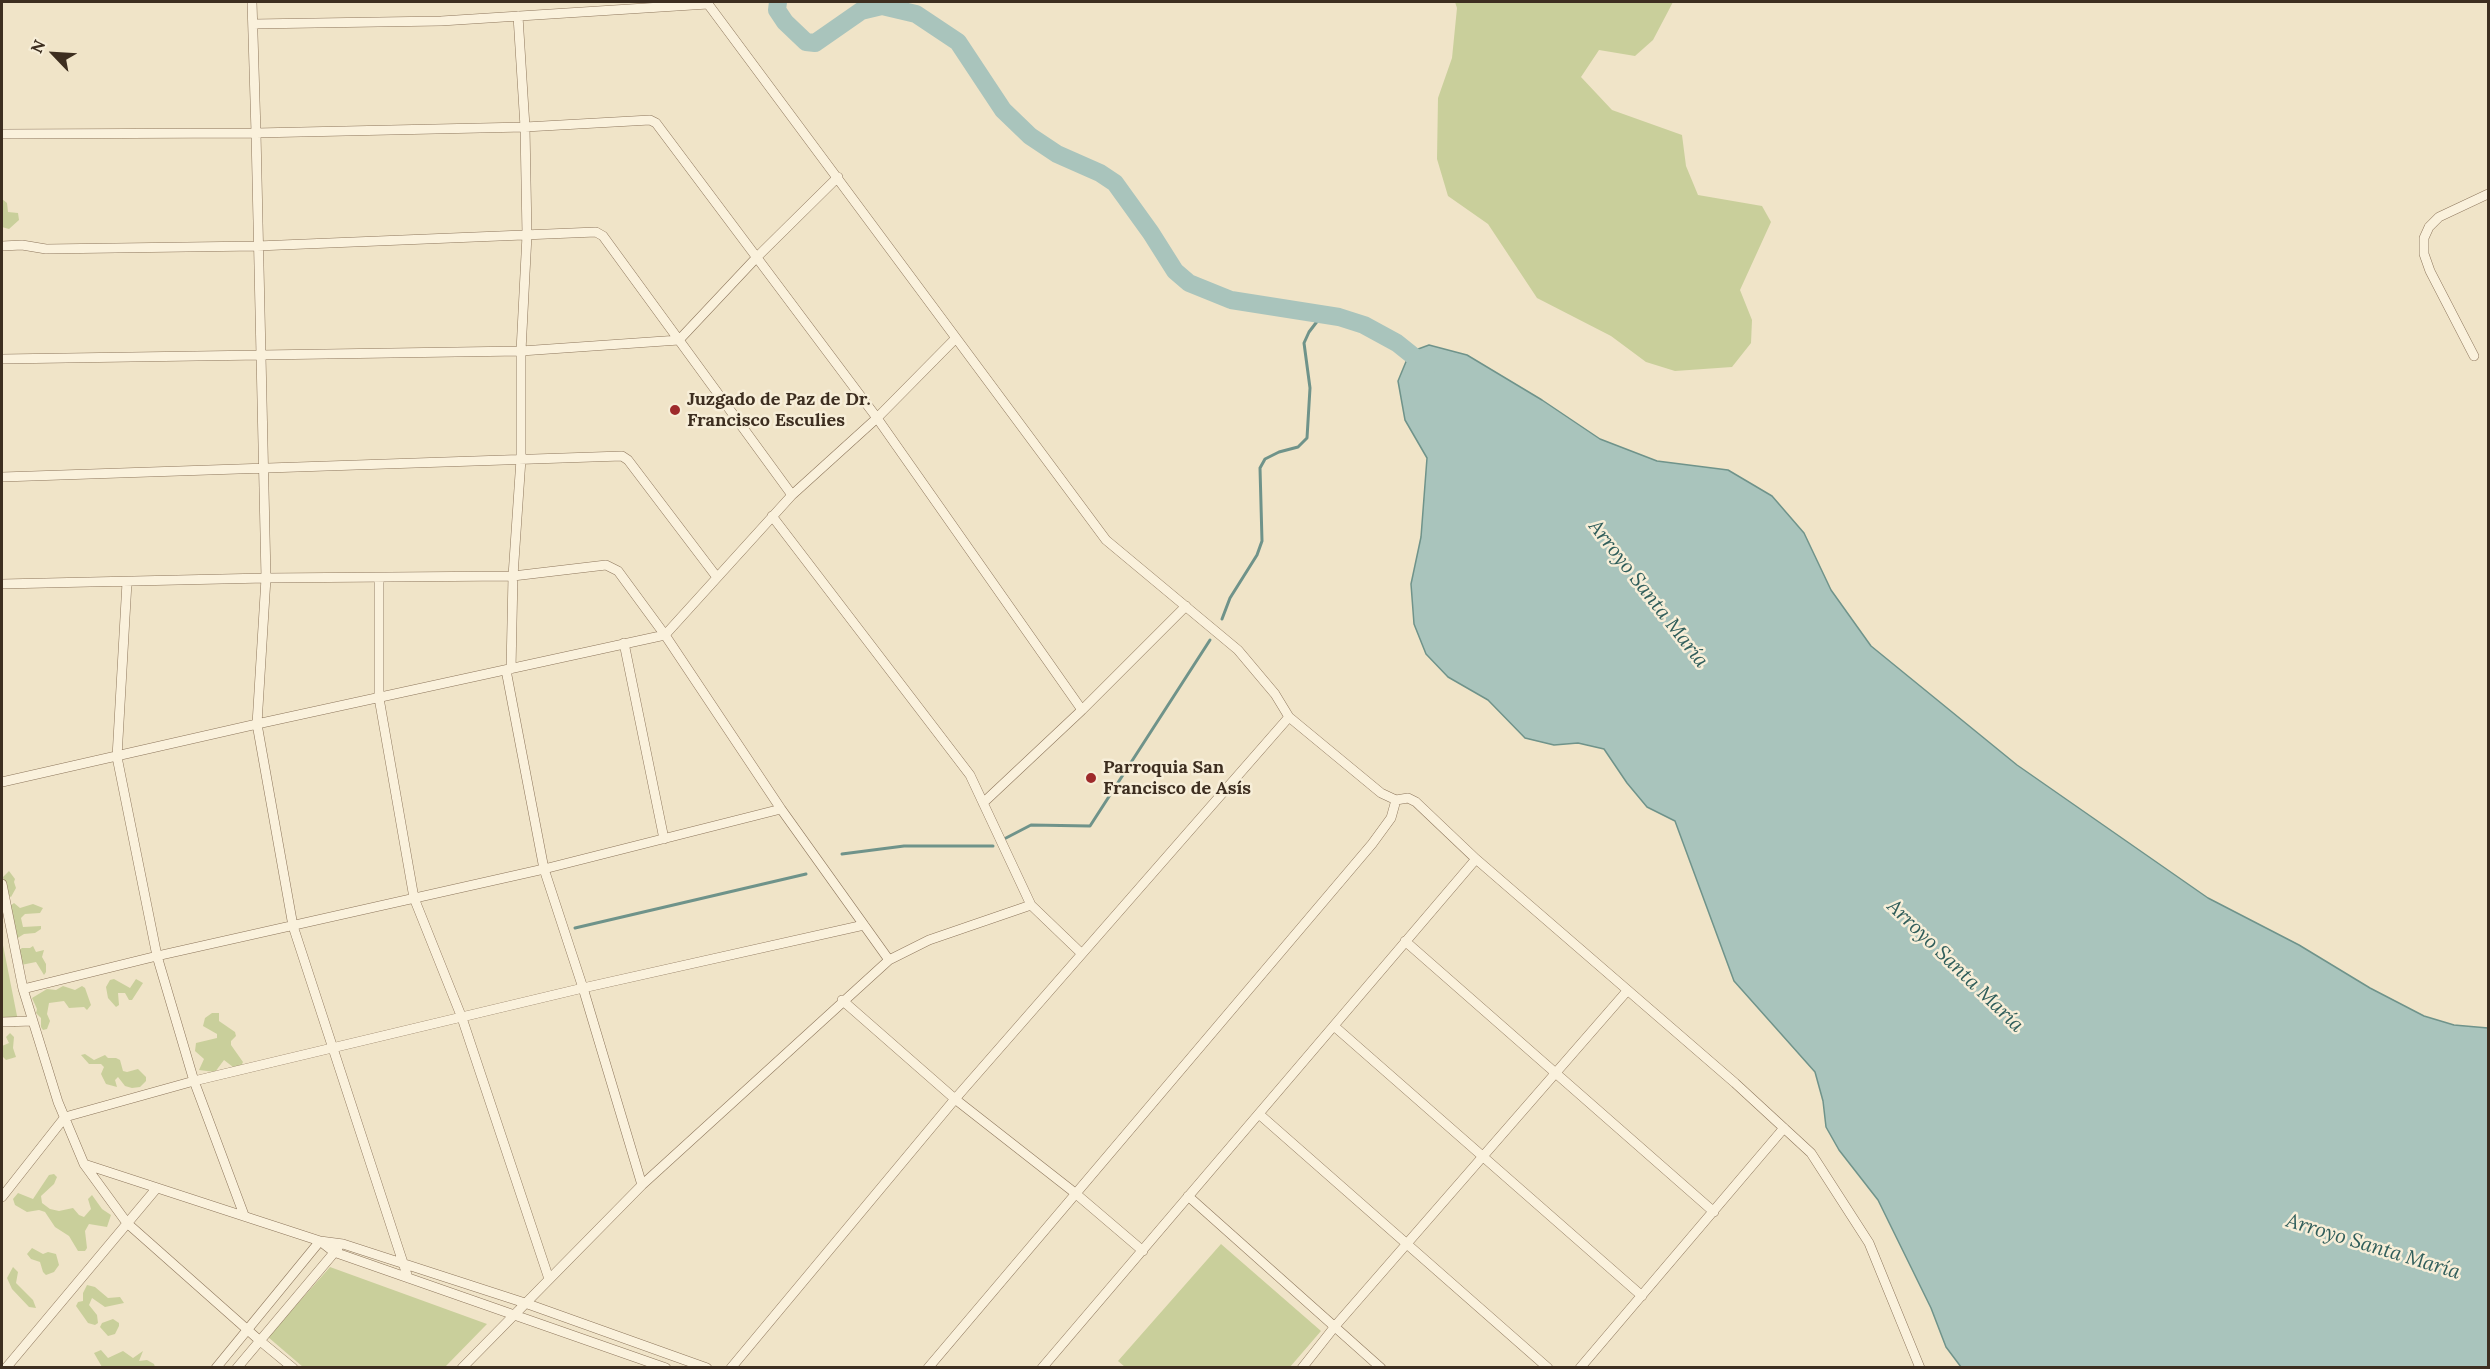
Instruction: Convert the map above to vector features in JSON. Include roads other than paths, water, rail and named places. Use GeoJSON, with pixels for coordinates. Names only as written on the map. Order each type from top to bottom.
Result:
{"type":"FeatureCollection","features":[{"type":"Feature","properties":{"kind":"street"},"geometry":{"type":"LineString","coordinates":[[252,2],[266,578],[257,724],[293,926],[408,1278]]}},
{"type":"Feature","properties":{"kind":"street"},"geometry":{"type":"LineString","coordinates":[[253,24],[441,21],[708,4],[1106,540],[1251,663],[1289,717],[1381,793],[1396,800],[1408,798],[1416,802],[1476,859],[1735,1083],[1810,1153],[1869,1243],[1920,1368]]}},
{"type":"Feature","properties":{"kind":"street"},"geometry":{"type":"LineString","coordinates":[[518,16],[525,127],[527,235],[521,351],[521,459],[509,669],[544,869],[583,988],[642,1185]]}},
{"type":"Feature","properties":{"kind":"street"},"geometry":{"type":"LineString","coordinates":[[2,134],[256,133],[525,127],[650,120],[656,123],[877,418],[1082,710]]}},
{"type":"Feature","properties":{"kind":"street"},"geometry":{"type":"LineString","coordinates":[[2,359],[521,351],[679,340],[757,257],[838,177]]}},
{"type":"Feature","properties":{"kind":"street"},"geometry":{"type":"LineString","coordinates":[[2474,356],[2430,271],[2424,254],[2424,238],[2429,227],[2439,217],[2488,194]]}},
{"type":"Feature","properties":{"kind":"street"},"geometry":{"type":"LineString","coordinates":[[2,246],[22,245],[46,249],[257,246],[596,232],[603,236],[792,495]]}},
{"type":"Feature","properties":{"kind":"street"},"geometry":{"type":"LineString","coordinates":[[2,782],[665,635],[716,576],[792,495],[877,418],[956,339]]}},
{"type":"Feature","properties":{"kind":"street"},"geometry":{"type":"LineString","coordinates":[[2,477],[622,456],[628,460],[716,576]]}},
{"type":"Feature","properties":{"kind":"street"},"geometry":{"type":"LineString","coordinates":[[772,516],[970,775],[1031,905],[1081,953]]}},
{"type":"Feature","properties":{"kind":"street"},"geometry":{"type":"LineString","coordinates":[[2,584],[266,578],[513,576],[606,565],[618,571],[665,635],[781,809],[889,960]]}},
{"type":"Feature","properties":{"kind":"street"},"geometry":{"type":"LineString","coordinates":[[379,578],[379,698],[414,898],[462,1018],[549,1279]]}},
{"type":"Feature","properties":{"kind":"street"},"geometry":{"type":"LineString","coordinates":[[127,582],[117,757],[157,956],[194,1081],[243,1215]]}},
{"type":"Feature","properties":{"kind":"street"},"geometry":{"type":"LineString","coordinates":[[983,803],[1082,710],[1186,606]]}},
{"type":"Feature","properties":{"kind":"street"},"geometry":{"type":"LineString","coordinates":[[624,644],[664,839]]}},
{"type":"Feature","properties":{"kind":"street"},"geometry":{"type":"LineString","coordinates":[[731,1368],[955,1099],[1289,717]]}},
{"type":"Feature","properties":{"kind":"street"},"geometry":{"type":"LineString","coordinates":[[928,1368],[1372,844],[1391,818],[1396,800]]}},
{"type":"Feature","properties":{"kind":"street"},"geometry":{"type":"LineString","coordinates":[[23,989],[157,956],[544,869],[781,809]]}},
{"type":"Feature","properties":{"kind":"street"},"geometry":{"type":"LineString","coordinates":[[1044,1367],[1476,859]]}},
{"type":"Feature","properties":{"kind":"street"},"geometry":{"type":"LineString","coordinates":[[2,884],[23,989],[58,1102],[84,1164],[127,1223],[293,1368]]}},
{"type":"Feature","properties":{"kind":"street"},"geometry":{"type":"LineString","coordinates":[[462,1368],[642,1185],[842,1000],[889,960],[929,940],[1031,905]]}},
{"type":"Feature","properties":{"kind":"street"},"geometry":{"type":"LineString","coordinates":[[2,1197],[65,1117],[194,1081],[583,988],[864,925]]}},
{"type":"Feature","properties":{"kind":"street"},"geometry":{"type":"LineString","coordinates":[[1405,941],[1714,1212]]}},
{"type":"Feature","properties":{"kind":"street"},"geometry":{"type":"LineString","coordinates":[[1302,1368],[1336,1325],[1627,991]]}},
{"type":"Feature","properties":{"kind":"street"},"geometry":{"type":"LineString","coordinates":[[842,1000],[955,1099],[1075,1193],[1143,1251]]}},
{"type":"Feature","properties":{"kind":"street"},"geometry":{"type":"LineString","coordinates":[[2,1022],[33,1021]]}},
{"type":"Feature","properties":{"kind":"street"},"geometry":{"type":"LineString","coordinates":[[1334,1026],[1642,1296]]}},
{"type":"Feature","properties":{"kind":"street"},"geometry":{"type":"LineString","coordinates":[[1259,1114],[1548,1368]]}},
{"type":"Feature","properties":{"kind":"street"},"geometry":{"type":"LineString","coordinates":[[1580,1368],[1784,1128]]}},
{"type":"Feature","properties":{"kind":"street"},"geometry":{"type":"LineString","coordinates":[[84,1164],[320,1241],[344,1244],[525,1303],[707,1368]]}},
{"type":"Feature","properties":{"kind":"street"},"geometry":{"type":"LineString","coordinates":[[6,1368],[156,1189]]}},
{"type":"Feature","properties":{"kind":"street"},"geometry":{"type":"LineString","coordinates":[[1188,1196],[1336,1325],[1381,1368]]}},
{"type":"Feature","properties":{"kind":"street"},"geometry":{"type":"LineString","coordinates":[[320,1241],[334,1252],[666,1368]]}},
{"type":"Feature","properties":{"kind":"street"},"geometry":{"type":"LineString","coordinates":[[216,1368],[320,1241]]}},
{"type":"Feature","properties":{"kind":"street"},"geometry":{"type":"LineString","coordinates":[[237,1368],[334,1252],[344,1244]]}},
{"type":"Feature","properties":{"kind":"water"},"geometry":{"type":"Polygon","coordinates":[[[1429,345],[1467,355],[1542,400],[1600,439],[1657,461],[1728,470],[1772,496],[1804,533],[1831,590],[1871,646],[2017,765],[2208,898],[2299,945],[2370,988],[2424,1016],[2454,1025],[2488,1028],[2488,1367],[1961,1367],[1946,1347],[1931,1308],[1878,1200],[1839,1150],[1826,1127],[1823,1101],[1815,1072],[1734,981],[1675,821],[1647,807],[1604,749],[1578,743],[1554,745],[1525,738],[1488,700],[1448,677],[1426,654],[1414,624],[1411,584],[1421,537],[1427,458],[1405,420],[1398,381],[1410,352],[1429,345]]]}},
{"type":"Feature","properties":{"kind":"waterway","name":"Arroyo Santa María"},"geometry":{"type":"LineString","coordinates":[[778,2],[777,10],[785,22],[806,42],[815,43],[861,11],[882,6],[916,14],[958,42],[1003,110],[1030,136],[1057,154],[1100,173],[1115,183],[1175,271],[1189,283],[1231,300],[1339,317],[1364,325],[1397,343],[1427,367]]}},
{"type":"Feature","properties":{"kind":"waterway"},"geometry":{"type":"LineString","coordinates":[[1222,619],[1230,598],[1257,555],[1262,541],[1260,468],[1265,459],[1298,447],[1307,438],[1310,388],[1304,343],[1322,315]]}},
{"type":"Feature","properties":{"kind":"waterway"},"geometry":{"type":"LineString","coordinates":[[1006,838],[1031,825],[1090,826],[1210,640]]}},
{"type":"Feature","properties":{"kind":"waterway"},"geometry":{"type":"LineString","coordinates":[[842,854],[904,846],[993,846]]}},
{"type":"Feature","properties":{"kind":"waterway"},"geometry":{"type":"LineString","coordinates":[[575,928],[806,874]]}},
{"type":"Feature","properties":{"kind":"place","name":"Juzgado de Paz de Dr. Francisco Esculies"},"geometry":{"type":"Point","coordinates":[675,410]}},
{"type":"Feature","properties":{"kind":"place","name":"Parroquia San Francisco de Asís"},"geometry":{"type":"Point","coordinates":[1091,778]}}]}
